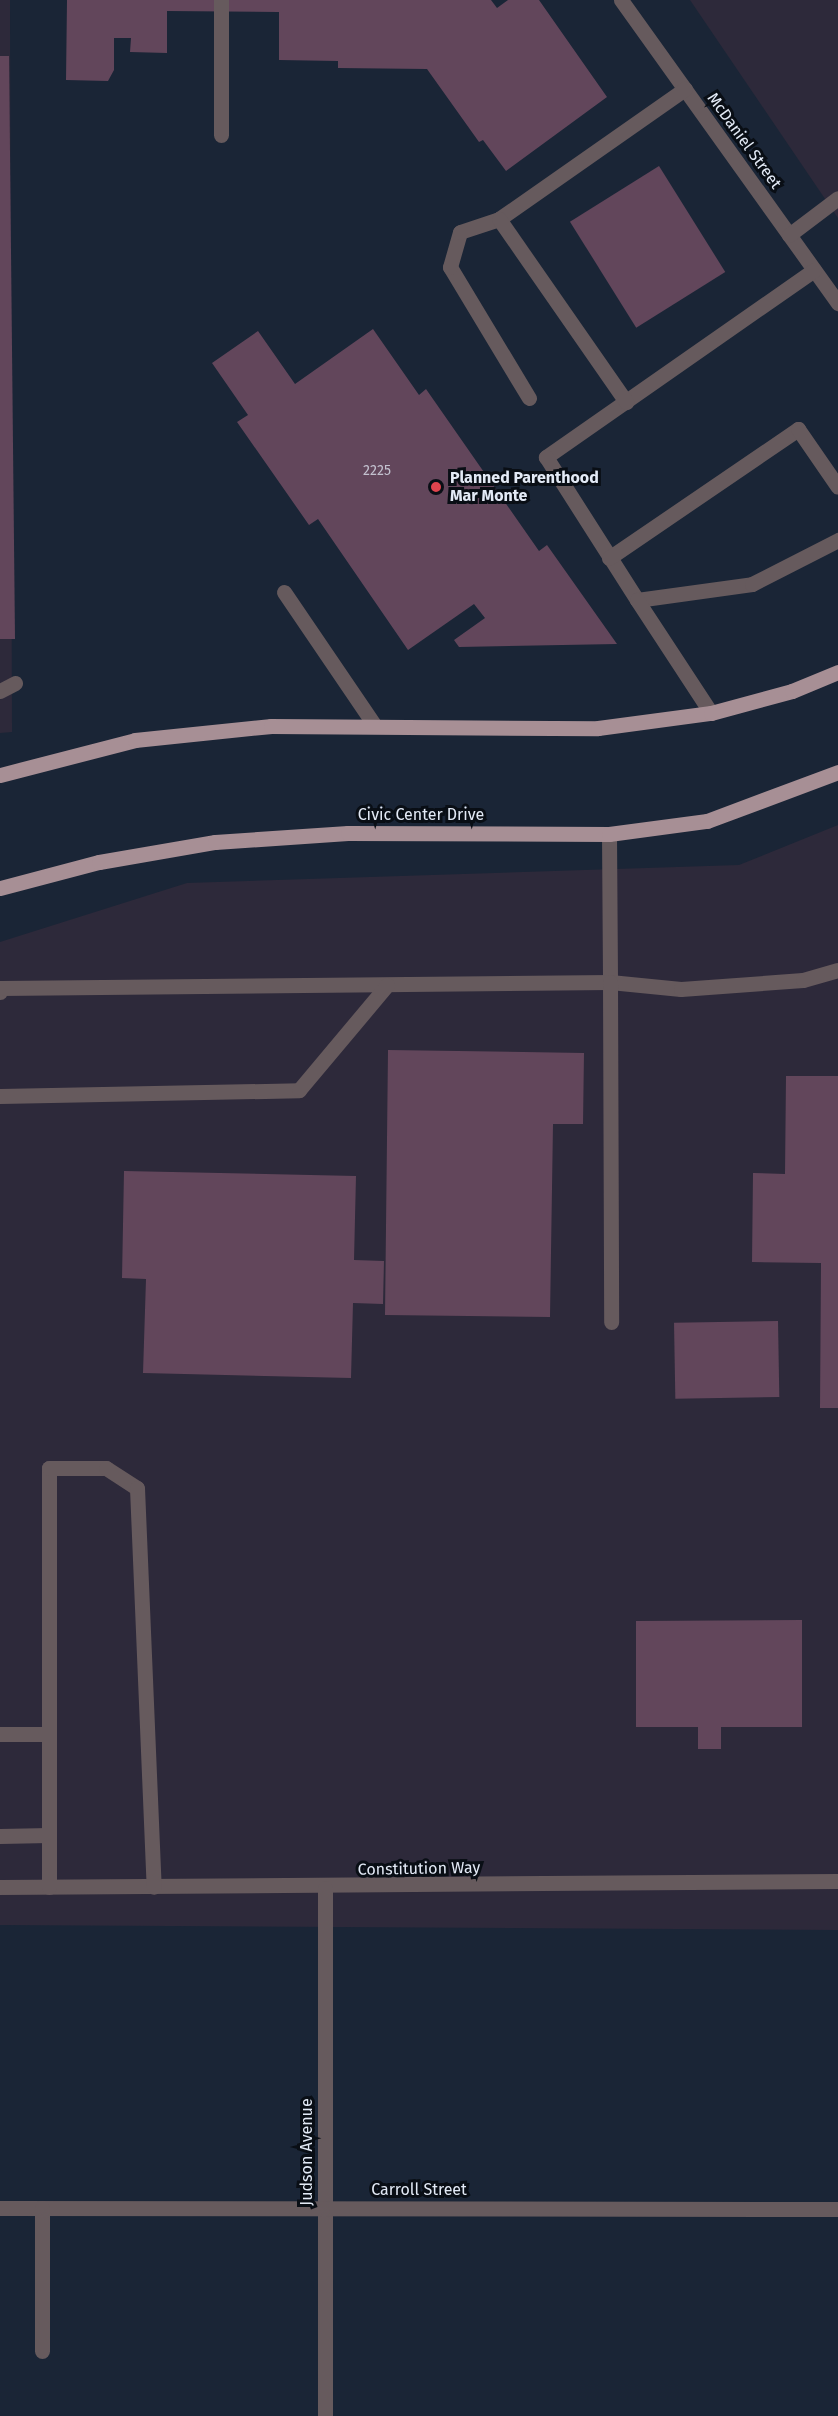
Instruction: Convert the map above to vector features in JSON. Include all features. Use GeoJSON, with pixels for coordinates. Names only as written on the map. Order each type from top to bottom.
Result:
{"type":"FeatureCollection","features":[{"type":"Feature","properties":{"kind":"main road"},"geometry":{"type":"LineString","coordinates":[[0,775],[135,740],[271,726],[598,728],[711,713],[792,691],[838,672]]}},
{"type":"Feature","properties":{"kind":"main road","name":"Civic Center Drive"},"geometry":{"type":"LineString","coordinates":[[0,888],[99,862],[215,842],[348,833],[609,834],[706,821],[838,772]]}},
{"type":"Feature","properties":{"kind":"street"},"geometry":{"type":"LineString","coordinates":[[221,0],[221,135]]}},
{"type":"Feature","properties":{"kind":"street","name":"McDaniel Street"},"geometry":{"type":"LineString","coordinates":[[621,0],[838,303]]}},
{"type":"Feature","properties":{"kind":"street"},"geometry":{"type":"LineString","coordinates":[[528,398],[450,267],[460,232],[500,219],[685,89]]}},
{"type":"Feature","properties":{"kind":"street"},"geometry":{"type":"LineString","coordinates":[[789,235],[838,198]]}},
{"type":"Feature","properties":{"kind":"street"},"geometry":{"type":"LineString","coordinates":[[500,219],[626,402]]}},
{"type":"Feature","properties":{"kind":"street"},"geometry":{"type":"LineString","coordinates":[[711,713],[546,458],[814,270]]}},
{"type":"Feature","properties":{"kind":"street"},"geometry":{"type":"LineString","coordinates":[[609,558],[798,429],[838,487]]}},
{"type":"Feature","properties":{"kind":"street"},"geometry":{"type":"LineString","coordinates":[[637,600],[752,584],[838,540]]}},
{"type":"Feature","properties":{"kind":"street"},"geometry":{"type":"LineString","coordinates":[[284,592],[375,726]]}},
{"type":"Feature","properties":{"kind":"street"},"geometry":{"type":"LineString","coordinates":[[0,691],[15,683]]}},
{"type":"Feature","properties":{"kind":"street"},"geometry":{"type":"LineString","coordinates":[[609,834],[611,1322]]}},
{"type":"Feature","properties":{"kind":"street"},"geometry":{"type":"LineString","coordinates":[[0,992],[0,988],[610,982],[681,989],[803,980],[838,970]]}},
{"type":"Feature","properties":{"kind":"street"},"geometry":{"type":"LineString","coordinates":[[0,1096],[299,1090],[387,985]]}},
{"type":"Feature","properties":{"kind":"street"},"geometry":{"type":"LineString","coordinates":[[49,1887],[49,1468],[106,1468],[137,1488],[154,1887]]}},
{"type":"Feature","properties":{"kind":"street"},"geometry":{"type":"LineString","coordinates":[[0,1734],[49,1734]]}},
{"type":"Feature","properties":{"kind":"street"},"geometry":{"type":"LineString","coordinates":[[0,1836],[49,1835]]}},
{"type":"Feature","properties":{"kind":"street","name":"Constitution Way"},"geometry":{"type":"LineString","coordinates":[[0,1887],[325,1888],[838,1881]]}},
{"type":"Feature","properties":{"kind":"street","name":"Judson Avenue"},"geometry":{"type":"LineString","coordinates":[[325,1888],[325,2416]]}},
{"type":"Feature","properties":{"kind":"street","name":"Carroll Street"},"geometry":{"type":"LineString","coordinates":[[0,2208],[838,2209]]}},
{"type":"Feature","properties":{"kind":"street"},"geometry":{"type":"LineString","coordinates":[[42,2208],[42,2351]]}},
{"type":"Feature","properties":{"kind":"shaded area"},"geometry":{"type":"Polygon","coordinates":[[[0,0],[10,0],[12,732],[0,733],[0,0]]]}},
{"type":"Feature","properties":{"kind":"shaded area"},"geometry":{"type":"Polygon","coordinates":[[[690,0],[838,0],[838,218],[690,0]]]}},
{"type":"Feature","properties":{"kind":"shaded area"},"geometry":{"type":"Polygon","coordinates":[[[838,825],[838,1930],[0,1925],[0,942],[187,883],[739,865],[838,825]]]}},
{"type":"Feature","properties":{"kind":"building"},"geometry":{"type":"Polygon","coordinates":[[[67,0],[491,0],[497,8],[508,0],[539,0],[607,97],[506,171],[483,140],[479,142],[427,69],[338,68],[338,61],[279,60],[279,12],[167,11],[167,53],[130,52],[131,38],[114,38],[114,70],[108,81],[66,80],[67,0]]]}},
{"type":"Feature","properties":{"kind":"building"},"geometry":{"type":"Polygon","coordinates":[[[0,56],[9,56],[15,639],[0,639],[0,56]]]}},
{"type":"Feature","properties":{"kind":"building"},"geometry":{"type":"Polygon","coordinates":[[[659,166],[725,272],[636,328],[570,222],[659,166]]]}},
{"type":"Feature","properties":{"kind":"building"},"geometry":{"type":"Polygon","coordinates":[[[373,329],[419,395],[426,389],[539,551],[547,545],[617,644],[459,647],[454,640],[485,618],[474,604],[408,650],[318,519],[309,525],[237,422],[248,415],[212,363],[258,331],[295,384],[373,329]]]}},
{"type":"Feature","properties":{"kind":"building"},"geometry":{"type":"Polygon","coordinates":[[[388,1050],[584,1053],[583,1124],[553,1124],[550,1317],[385,1315],[388,1050]]]}},
{"type":"Feature","properties":{"kind":"building"},"geometry":{"type":"Polygon","coordinates":[[[786,1076],[838,1076],[838,1408],[820,1408],[821,1263],[752,1262],[753,1173],[785,1174],[786,1076]]]}},
{"type":"Feature","properties":{"kind":"building"},"geometry":{"type":"Polygon","coordinates":[[[124,1171],[356,1176],[354,1260],[384,1261],[383,1304],[353,1303],[351,1378],[143,1373],[146,1279],[122,1278],[124,1171]]]}},
{"type":"Feature","properties":{"kind":"building"},"geometry":{"type":"Polygon","coordinates":[[[778,1321],[779,1397],[675,1399],[674,1323],[778,1321]]]}},
{"type":"Feature","properties":{"kind":"building"},"geometry":{"type":"Polygon","coordinates":[[[802,1620],[802,1727],[721,1727],[721,1749],[698,1749],[698,1727],[636,1727],[636,1621],[802,1620]]]}},
{"type":"Feature","properties":{"kind":"place","name":"Planned Parenthood Mar Monte"},"geometry":{"type":"Point","coordinates":[436,487]}}]}
